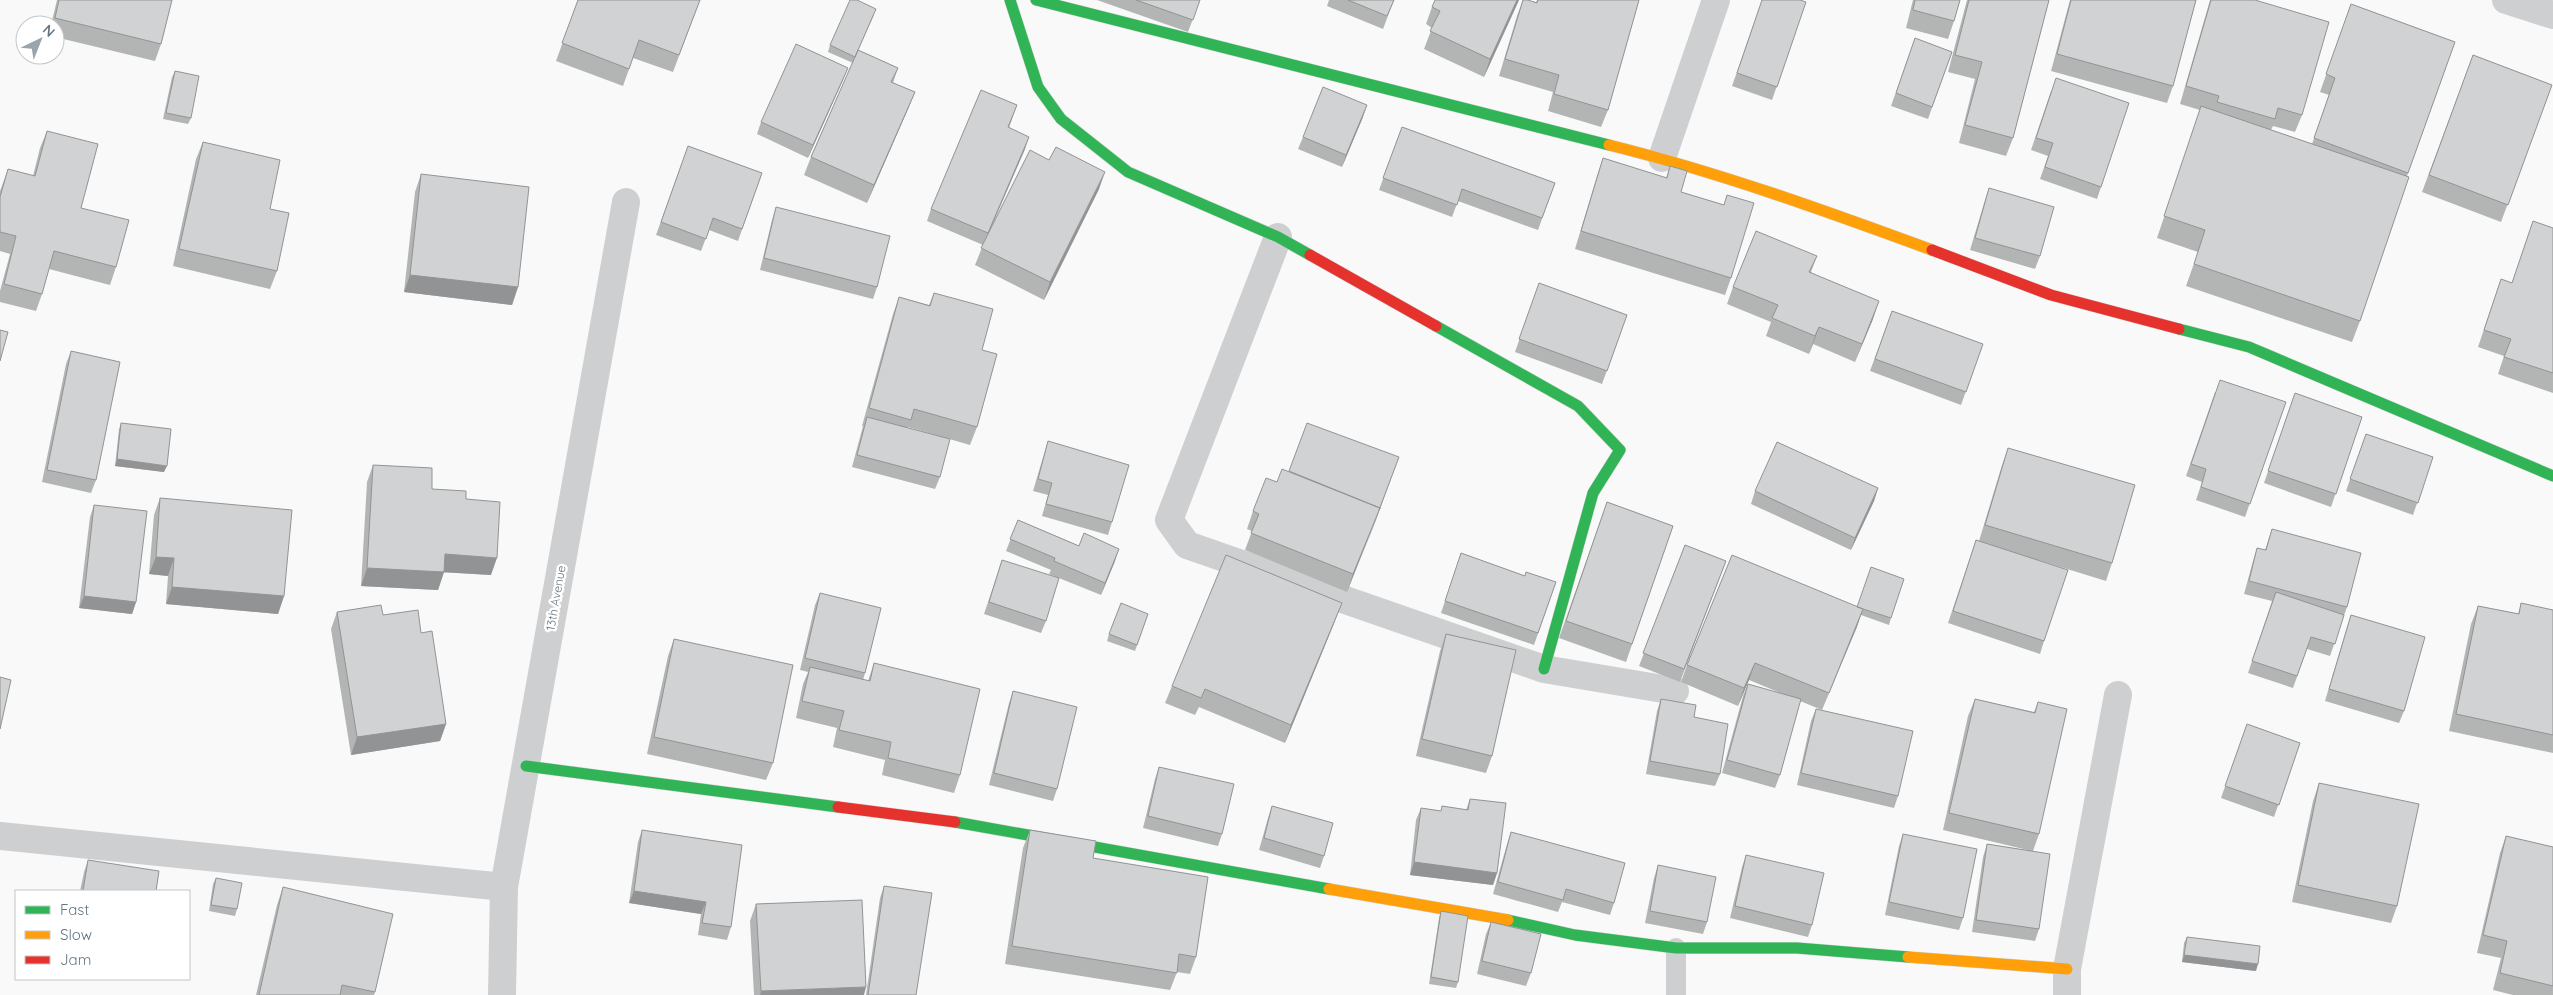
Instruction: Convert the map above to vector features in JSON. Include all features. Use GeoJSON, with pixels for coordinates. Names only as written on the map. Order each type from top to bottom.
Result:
{"type":"FeatureCollection","features":[{"type":"Feature","properties":{"kind":"street"},"geometry":{"type":"LineString","coordinates":[[1010,0],[1038,87],[1061,119],[1128,172],[1278,237],[1578,406],[1620,450],[1593,493],[1544,669]]}},
{"type":"Feature","properties":{"kind":"street"},"geometry":{"type":"LineString","coordinates":[[1036,0],[1662,158],[1851,220],[2051,295],[2249,347],[2553,476]]}},
{"type":"Feature","properties":{"kind":"street"},"geometry":{"type":"LineString","coordinates":[[1662,158],[1716,0]]}},
{"type":"Feature","properties":{"kind":"street"},"geometry":{"type":"LineString","coordinates":[[2506,0],[2553,15]]}},
{"type":"Feature","properties":{"kind":"street","name":"13th Avenue"},"geometry":{"type":"LineString","coordinates":[[502,995],[504,888],[626,202]]}},
{"type":"Feature","properties":{"kind":"street"},"geometry":{"type":"LineString","coordinates":[[1278,237],[1169,520],[1187,544],[1544,669],[1675,691]]}},
{"type":"Feature","properties":{"kind":"street"},"geometry":{"type":"LineString","coordinates":[[526,766],[978,825],[1218,871],[1468,912],[1575,935],[1676,948],[1797,948],[2067,982],[2118,695]]}},
{"type":"Feature","properties":{"kind":"street"},"geometry":{"type":"LineString","coordinates":[[0,836],[504,888]]}},
{"type":"Feature","properties":{"kind":"lane"},"geometry":{"type":"LineString","coordinates":[[1676,948],[1676,995]]}},
{"type":"Feature","properties":{"kind":"building"},"geometry":{"type":"Polygon","coordinates":[[[59,0],[172,0],[161,44],[65,20],[65,15],[56,15],[59,0]]]}},
{"type":"Feature","properties":{"kind":"building"},"geometry":{"type":"Polygon","coordinates":[[[578,0],[700,0],[679,55],[639,40],[629,69],[562,43],[578,0]]]}},
{"type":"Feature","properties":{"kind":"building"},"geometry":{"type":"Polygon","coordinates":[[[850,0],[857,0],[876,9],[855,57],[830,45],[850,0]]]}},
{"type":"Feature","properties":{"kind":"building"},"geometry":{"type":"Polygon","coordinates":[[[1136,0],[1200,0],[1193,20],[1136,0]]]}},
{"type":"Feature","properties":{"kind":"building"},"geometry":{"type":"Polygon","coordinates":[[[1348,0],[1394,0],[1387,16],[1348,0]]]}},
{"type":"Feature","properties":{"kind":"building"},"geometry":{"type":"Polygon","coordinates":[[[1435,0],[1517,0],[1490,59],[1430,31],[1440,11],[1432,7],[1435,0]]]}},
{"type":"Feature","properties":{"kind":"building"},"geometry":{"type":"Polygon","coordinates":[[[1523,0],[1537,3],[1538,0],[1639,0],[1608,110],[1554,94],[1559,75],[1505,59],[1523,0]]]}},
{"type":"Feature","properties":{"kind":"building"},"geometry":{"type":"Polygon","coordinates":[[[1762,0],[1800,0],[1806,2],[1777,87],[1737,73],[1762,0]]]}},
{"type":"Feature","properties":{"kind":"building"},"geometry":{"type":"Polygon","coordinates":[[[1915,0],[1960,0],[1954,21],[1913,10],[1915,0]]]}},
{"type":"Feature","properties":{"kind":"building"},"geometry":{"type":"Polygon","coordinates":[[[1969,0],[2049,0],[2013,138],[1965,125],[1982,62],[1955,55],[1969,0]]]}},
{"type":"Feature","properties":{"kind":"building"},"geometry":{"type":"Polygon","coordinates":[[[2071,0],[2196,0],[2173,86],[2057,54],[2071,0]]]}},
{"type":"Feature","properties":{"kind":"building"},"geometry":{"type":"Polygon","coordinates":[[[2211,0],[2255,0],[2329,22],[2302,115],[2278,108],[2275,119],[2217,102],[2219,96],[2186,86],[2211,0]]]}},
{"type":"Feature","properties":{"kind":"building"},"geometry":{"type":"Polygon","coordinates":[[[2351,4],[2455,42],[2408,173],[2314,138],[2335,78],[2326,74],[2351,4]]]}},
{"type":"Feature","properties":{"kind":"building"},"geometry":{"type":"Polygon","coordinates":[[[1915,38],[1952,52],[1932,107],[1896,93],[1915,38]]]}},
{"type":"Feature","properties":{"kind":"building"},"geometry":{"type":"Polygon","coordinates":[[[796,44],[848,68],[813,145],[761,122],[796,44]]]}},
{"type":"Feature","properties":{"kind":"building"},"geometry":{"type":"Polygon","coordinates":[[[858,50],[898,68],[891,82],[915,92],[874,185],[811,157],[858,50]]]}},
{"type":"Feature","properties":{"kind":"building"},"geometry":{"type":"Polygon","coordinates":[[[2473,55],[2552,85],[2508,205],[2429,175],[2473,55]]]}},
{"type":"Feature","properties":{"kind":"building"},"geometry":{"type":"Polygon","coordinates":[[[175,71],[199,76],[191,118],[166,113],[175,71]]]}},
{"type":"Feature","properties":{"kind":"building"},"geometry":{"type":"Polygon","coordinates":[[[2056,78],[2129,103],[2101,187],[2045,167],[2053,143],[2036,138],[2056,78]]]}},
{"type":"Feature","properties":{"kind":"building"},"geometry":{"type":"Polygon","coordinates":[[[1323,87],[1367,105],[1346,155],[1303,137],[1323,87]]]}},
{"type":"Feature","properties":{"kind":"building"},"geometry":{"type":"Polygon","coordinates":[[[981,90],[1017,105],[1008,127],[1029,137],[988,233],[931,209],[981,90]]]}},
{"type":"Feature","properties":{"kind":"building"},"geometry":{"type":"Polygon","coordinates":[[[2201,106],[2409,177],[2360,321],[2194,264],[2205,230],[2164,216],[2201,106]]]}},
{"type":"Feature","properties":{"kind":"building"},"geometry":{"type":"Polygon","coordinates":[[[1402,127],[1555,183],[1542,218],[1462,189],[1457,205],[1383,178],[1402,127]]]}},
{"type":"Feature","properties":{"kind":"building"},"geometry":{"type":"Polygon","coordinates":[[[47,131],[98,144],[81,208],[129,220],[116,267],[54,251],[42,294],[4,284],[16,236],[0,232],[0,197],[8,169],[35,176],[47,131]]]}},
{"type":"Feature","properties":{"kind":"building"},"geometry":{"type":"Polygon","coordinates":[[[203,142],[280,160],[270,209],[289,213],[277,271],[179,249],[203,142]]]}},
{"type":"Feature","properties":{"kind":"building"},"geometry":{"type":"Polygon","coordinates":[[[688,146],[762,173],[742,229],[713,218],[706,239],[661,222],[688,146]]]}},
{"type":"Feature","properties":{"kind":"building"},"geometry":{"type":"Polygon","coordinates":[[[1056,147],[1105,172],[1050,282],[981,248],[1030,150],[1049,160],[1056,147]]]}},
{"type":"Feature","properties":{"kind":"building"},"geometry":{"type":"Polygon","coordinates":[[[1603,158],[1667,178],[1670,166],[1687,171],[1681,192],[1724,205],[1727,195],[1754,203],[1731,278],[1581,231],[1603,158]]]}},
{"type":"Feature","properties":{"kind":"building"},"geometry":{"type":"Polygon","coordinates":[[[421,174],[529,187],[518,287],[410,275],[421,174]]]}},
{"type":"Feature","properties":{"kind":"building"},"geometry":{"type":"Polygon","coordinates":[[[1989,188],[2054,207],[2040,256],[1975,238],[1989,188]]]}},
{"type":"Feature","properties":{"kind":"building"},"geometry":{"type":"Polygon","coordinates":[[[776,207],[890,236],[877,287],[764,258],[776,207]]]}},
{"type":"Feature","properties":{"kind":"building"},"geometry":{"type":"Polygon","coordinates":[[[2533,221],[2553,228],[2553,373],[2504,357],[2511,339],[2484,330],[2501,279],[2512,283],[2533,221]]]}},
{"type":"Feature","properties":{"kind":"building"},"geometry":{"type":"Polygon","coordinates":[[[1756,231],[1817,256],[1809,272],[1879,301],[1862,344],[1819,327],[1815,336],[1772,318],[1778,305],[1733,287],[1756,231]]]}},
{"type":"Feature","properties":{"kind":"building"},"geometry":{"type":"Polygon","coordinates":[[[1539,283],[1627,315],[1607,371],[1519,339],[1539,283]]]}},
{"type":"Feature","properties":{"kind":"building"},"geometry":{"type":"Polygon","coordinates":[[[934,293],[993,309],[982,350],[997,354],[977,427],[914,409],[911,420],[869,408],[899,297],[930,306],[934,293]]]}},
{"type":"Feature","properties":{"kind":"building"},"geometry":{"type":"Polygon","coordinates":[[[1892,311],[1983,344],[1966,392],[1875,359],[1892,311]]]}},
{"type":"Feature","properties":{"kind":"building"},"geometry":{"type":"Polygon","coordinates":[[[0,330],[8,332],[0,361],[0,330]]]}},
{"type":"Feature","properties":{"kind":"building"},"geometry":{"type":"Polygon","coordinates":[[[71,351],[120,362],[96,480],[47,470],[71,351]]]}},
{"type":"Feature","properties":{"kind":"building"},"geometry":{"type":"Polygon","coordinates":[[[2220,380],[2286,402],[2250,504],[2201,487],[2206,469],[2191,464],[2220,380]]]}},
{"type":"Feature","properties":{"kind":"building"},"geometry":{"type":"Polygon","coordinates":[[[2295,393],[2362,417],[2336,494],[2268,471],[2295,393]]]}},
{"type":"Feature","properties":{"kind":"building"},"geometry":{"type":"Polygon","coordinates":[[[867,417],[950,439],[940,477],[857,455],[867,417]]]}},
{"type":"Feature","properties":{"kind":"building"},"geometry":{"type":"Polygon","coordinates":[[[121,423],[171,429],[167,466],[117,459],[121,423]]]}},
{"type":"Feature","properties":{"kind":"building"},"geometry":{"type":"Polygon","coordinates":[[[1307,423],[1399,457],[1380,508],[1289,471],[1307,423]]]}},
{"type":"Feature","properties":{"kind":"building"},"geometry":{"type":"Polygon","coordinates":[[[2366,434],[2433,457],[2418,503],[2350,479],[2366,434]]]}},
{"type":"Feature","properties":{"kind":"building"},"geometry":{"type":"Polygon","coordinates":[[[1048,441],[1129,465],[1112,522],[1046,504],[1052,483],[1038,479],[1048,441]]]}},
{"type":"Feature","properties":{"kind":"building"},"geometry":{"type":"Polygon","coordinates":[[[1777,442],[1878,488],[1855,538],[1755,491],[1777,442]]]}},
{"type":"Feature","properties":{"kind":"building"},"geometry":{"type":"Polygon","coordinates":[[[2008,448],[2135,485],[2112,563],[1985,525],[2008,448]]]}},
{"type":"Feature","properties":{"kind":"building"},"geometry":{"type":"Polygon","coordinates":[[[373,465],[432,468],[432,489],[466,491],[466,499],[500,502],[497,558],[445,554],[444,572],[367,568],[373,465]]]}},
{"type":"Feature","properties":{"kind":"building"},"geometry":{"type":"Polygon","coordinates":[[[1282,469],[1380,508],[1353,574],[1251,533],[1259,514],[1253,511],[1266,478],[1277,482],[1282,469]]]}},
{"type":"Feature","properties":{"kind":"building"},"geometry":{"type":"Polygon","coordinates":[[[160,498],[292,510],[284,596],[172,587],[174,558],[156,557],[160,498]]]}},
{"type":"Feature","properties":{"kind":"building"},"geometry":{"type":"Polygon","coordinates":[[[1607,502],[1673,526],[1632,644],[1566,621],[1607,502]]]}},
{"type":"Feature","properties":{"kind":"building"},"geometry":{"type":"Polygon","coordinates":[[[94,505],[147,511],[136,602],[84,596],[94,505]]]}},
{"type":"Feature","properties":{"kind":"building"},"geometry":{"type":"Polygon","coordinates":[[[1018,520],[1079,546],[1084,533],[1119,549],[1105,583],[1054,561],[1055,558],[1010,539],[1018,520]]]}},
{"type":"Feature","properties":{"kind":"building"},"geometry":{"type":"Polygon","coordinates":[[[2272,529],[2361,553],[2347,607],[2249,581],[2257,548],[2266,550],[2272,529]]]}},
{"type":"Feature","properties":{"kind":"building"},"geometry":{"type":"Polygon","coordinates":[[[1976,540],[2068,570],[2044,641],[1953,611],[1976,540]]]}},
{"type":"Feature","properties":{"kind":"building"},"geometry":{"type":"Polygon","coordinates":[[[1685,545],[1726,561],[1684,669],[1643,653],[1685,545]]]}},
{"type":"Feature","properties":{"kind":"building"},"geometry":{"type":"Polygon","coordinates":[[[1461,553],[1525,576],[1526,572],[1556,582],[1538,633],[1445,601],[1461,553]]]}},
{"type":"Feature","properties":{"kind":"building"},"geometry":{"type":"Polygon","coordinates":[[[1226,555],[1342,603],[1291,725],[1205,689],[1201,698],[1172,686],[1226,555]]]}},
{"type":"Feature","properties":{"kind":"building"},"geometry":{"type":"Polygon","coordinates":[[[1732,555],[1863,609],[1829,693],[1755,663],[1744,688],[1687,665],[1732,555]]]}},
{"type":"Feature","properties":{"kind":"building"},"geometry":{"type":"Polygon","coordinates":[[[1002,560],[1059,578],[1046,621],[989,602],[1002,560]]]}},
{"type":"Feature","properties":{"kind":"building"},"geometry":{"type":"Polygon","coordinates":[[[1871,567],[1904,579],[1891,618],[1857,607],[1871,567]]]}},
{"type":"Feature","properties":{"kind":"building"},"geometry":{"type":"Polygon","coordinates":[[[2276,592],[2344,615],[2335,644],[2311,637],[2297,676],[2252,661],[2276,592]]]}},
{"type":"Feature","properties":{"kind":"building"},"geometry":{"type":"Polygon","coordinates":[[[820,593],[881,608],[865,673],[805,658],[820,593]]]}},
{"type":"Feature","properties":{"kind":"building"},"geometry":{"type":"Polygon","coordinates":[[[1121,603],[1148,614],[1137,645],[1109,634],[1121,603]]]}},
{"type":"Feature","properties":{"kind":"building"},"geometry":{"type":"Polygon","coordinates":[[[2521,603],[2553,610],[2553,735],[2456,714],[2478,606],[2519,614],[2521,603]]]}},
{"type":"Feature","properties":{"kind":"building"},"geometry":{"type":"Polygon","coordinates":[[[381,605],[383,615],[418,610],[421,633],[432,631],[446,724],[357,737],[337,612],[381,605]]]}},
{"type":"Feature","properties":{"kind":"building"},"geometry":{"type":"Polygon","coordinates":[[[2351,615],[2425,637],[2404,711],[2329,689],[2351,615]]]}},
{"type":"Feature","properties":{"kind":"building"},"geometry":{"type":"Polygon","coordinates":[[[1446,634],[1516,650],[1492,756],[1422,739],[1446,634]]]}},
{"type":"Feature","properties":{"kind":"building"},"geometry":{"type":"Polygon","coordinates":[[[674,639],[793,665],[773,763],[654,737],[674,639]]]}},
{"type":"Feature","properties":{"kind":"building"},"geometry":{"type":"Polygon","coordinates":[[[874,663],[980,689],[960,775],[888,758],[891,742],[839,730],[844,711],[802,701],[810,667],[870,681],[874,663]]]}},
{"type":"Feature","properties":{"kind":"building"},"geometry":{"type":"Polygon","coordinates":[[[0,677],[11,680],[0,729],[0,677]]]}},
{"type":"Feature","properties":{"kind":"building"},"geometry":{"type":"Polygon","coordinates":[[[1748,684],[1801,699],[1780,775],[1727,760],[1748,684]]]}},
{"type":"Feature","properties":{"kind":"building"},"geometry":{"type":"Polygon","coordinates":[[[1013,691],[1077,707],[1057,789],[994,773],[1013,691]]]}},
{"type":"Feature","properties":{"kind":"building"},"geometry":{"type":"Polygon","coordinates":[[[1661,699],[1696,705],[1694,717],[1728,724],[1720,774],[1650,761],[1661,699]]]}},
{"type":"Feature","properties":{"kind":"building"},"geometry":{"type":"Polygon","coordinates":[[[1975,699],[2035,713],[2038,702],[2067,709],[2039,834],[1949,813],[1975,699]]]}},
{"type":"Feature","properties":{"kind":"building"},"geometry":{"type":"Polygon","coordinates":[[[1816,709],[1913,731],[1898,796],[1801,773],[1816,709]]]}},
{"type":"Feature","properties":{"kind":"building"},"geometry":{"type":"Polygon","coordinates":[[[2247,724],[2300,743],[2279,805],[2225,786],[2247,724]]]}},
{"type":"Feature","properties":{"kind":"building"},"geometry":{"type":"Polygon","coordinates":[[[1159,767],[1234,784],[1222,834],[1148,816],[1159,767]]]}},
{"type":"Feature","properties":{"kind":"building"},"geometry":{"type":"Polygon","coordinates":[[[2319,783],[2419,804],[2397,906],[2298,885],[2319,783]]]}},
{"type":"Feature","properties":{"kind":"building"},"geometry":{"type":"Polygon","coordinates":[[[1470,799],[1506,803],[1497,873],[1414,862],[1421,808],[1441,811],[1442,806],[1468,810],[1470,799]]]}},
{"type":"Feature","properties":{"kind":"building"},"geometry":{"type":"Polygon","coordinates":[[[1272,806],[1333,823],[1324,856],[1264,838],[1272,806]]]}},
{"type":"Feature","properties":{"kind":"building"},"geometry":{"type":"Polygon","coordinates":[[[642,830],[742,845],[731,927],[702,923],[706,902],[634,891],[642,830]]]}},
{"type":"Feature","properties":{"kind":"building"},"geometry":{"type":"Polygon","coordinates":[[[1030,830],[1096,841],[1093,858],[1208,877],[1196,957],[1179,954],[1177,973],[1012,946],[1030,830]]]}},
{"type":"Feature","properties":{"kind":"building"},"geometry":{"type":"Polygon","coordinates":[[[1511,832],[1625,863],[1614,903],[1566,889],[1563,900],[1498,882],[1511,832]]]}},
{"type":"Feature","properties":{"kind":"building"},"geometry":{"type":"Polygon","coordinates":[[[1903,834],[1977,849],[1963,918],[1889,902],[1903,834]]]}},
{"type":"Feature","properties":{"kind":"building"},"geometry":{"type":"Polygon","coordinates":[[[2506,836],[2553,847],[2553,986],[2500,973],[2507,941],[2483,935],[2506,836]]]}},
{"type":"Feature","properties":{"kind":"building"},"geometry":{"type":"Polygon","coordinates":[[[1987,844],[2050,854],[2039,929],[1976,920],[1987,844]]]}},
{"type":"Feature","properties":{"kind":"building"},"geometry":{"type":"Polygon","coordinates":[[[1746,855],[1824,873],[1812,925],[1735,906],[1746,855]]]}},
{"type":"Feature","properties":{"kind":"building"},"geometry":{"type":"Polygon","coordinates":[[[88,860],[159,871],[156,890],[83,890],[88,860]]]}},
{"type":"Feature","properties":{"kind":"building"},"geometry":{"type":"Polygon","coordinates":[[[1658,865],[1716,877],[1707,922],[1650,911],[1658,865]]]}},
{"type":"Feature","properties":{"kind":"building"},"geometry":{"type":"Polygon","coordinates":[[[216,878],[242,883],[237,909],[211,905],[216,878]]]}},
{"type":"Feature","properties":{"kind":"building"},"geometry":{"type":"Polygon","coordinates":[[[884,886],[932,893],[916,995],[868,995],[884,886]]]}},
{"type":"Feature","properties":{"kind":"building"},"geometry":{"type":"Polygon","coordinates":[[[283,887],[393,914],[375,992],[342,985],[340,995],[259,995],[283,887]]]}},
{"type":"Feature","properties":{"kind":"building"},"geometry":{"type":"Polygon","coordinates":[[[862,900],[866,987],[761,991],[756,904],[862,900]]]}},
{"type":"Feature","properties":{"kind":"building"},"geometry":{"type":"Polygon","coordinates":[[[1441,911],[1468,916],[1458,982],[1431,977],[1441,911]]]}},
{"type":"Feature","properties":{"kind":"building"},"geometry":{"type":"Polygon","coordinates":[[[1491,922],[1541,934],[1531,973],[1482,961],[1491,922]]]}},
{"type":"Feature","properties":{"kind":"building"},"geometry":{"type":"Polygon","coordinates":[[[2187,937],[2260,946],[2258,964],[2184,955],[2187,937]]]}},
{"type":"Feature","properties":{"kind":"traffic: fast"},"geometry":{"type":"LineString","coordinates":[[1010,0],[1038,87],[1061,119],[1128,172],[1278,237],[1310,255]]}},
{"type":"Feature","properties":{"kind":"traffic: fast"},"geometry":{"type":"LineString","coordinates":[[1036,0],[1609,145]]}},
{"type":"Feature","properties":{"kind":"traffic: fast"},"geometry":{"type":"LineString","coordinates":[[1436,326],[1578,406],[1620,450],[1593,493],[1544,669]]}},
{"type":"Feature","properties":{"kind":"traffic: fast"},"geometry":{"type":"LineString","coordinates":[[2179,329],[2249,347],[2553,476]]}},
{"type":"Feature","properties":{"kind":"traffic: fast"},"geometry":{"type":"LineString","coordinates":[[526,766],[838,807]]}},
{"type":"Feature","properties":{"kind":"traffic: fast"},"geometry":{"type":"LineString","coordinates":[[955,822],[1329,889]]}},
{"type":"Feature","properties":{"kind":"traffic: fast"},"geometry":{"type":"LineString","coordinates":[[1508,920],[1575,935],[1676,948],[1797,948],[1908,957]]}},
{"type":"Feature","properties":{"kind":"traffic: slow"},"geometry":{"type":"LineString","coordinates":[[1609,145],[1731,180],[1932,250]]}},
{"type":"Feature","properties":{"kind":"traffic: slow"},"geometry":{"type":"LineString","coordinates":[[1329,889],[1508,920]]}},
{"type":"Feature","properties":{"kind":"traffic: slow"},"geometry":{"type":"LineString","coordinates":[[1908,957],[2067,969]]}},
{"type":"Feature","properties":{"kind":"traffic: jam"},"geometry":{"type":"LineString","coordinates":[[1932,250],[2051,295],[2179,329]]}},
{"type":"Feature","properties":{"kind":"traffic: jam"},"geometry":{"type":"LineString","coordinates":[[1310,255],[1436,326]]}},
{"type":"Feature","properties":{"kind":"traffic: jam"},"geometry":{"type":"LineString","coordinates":[[838,807],[955,822]]}}]}
